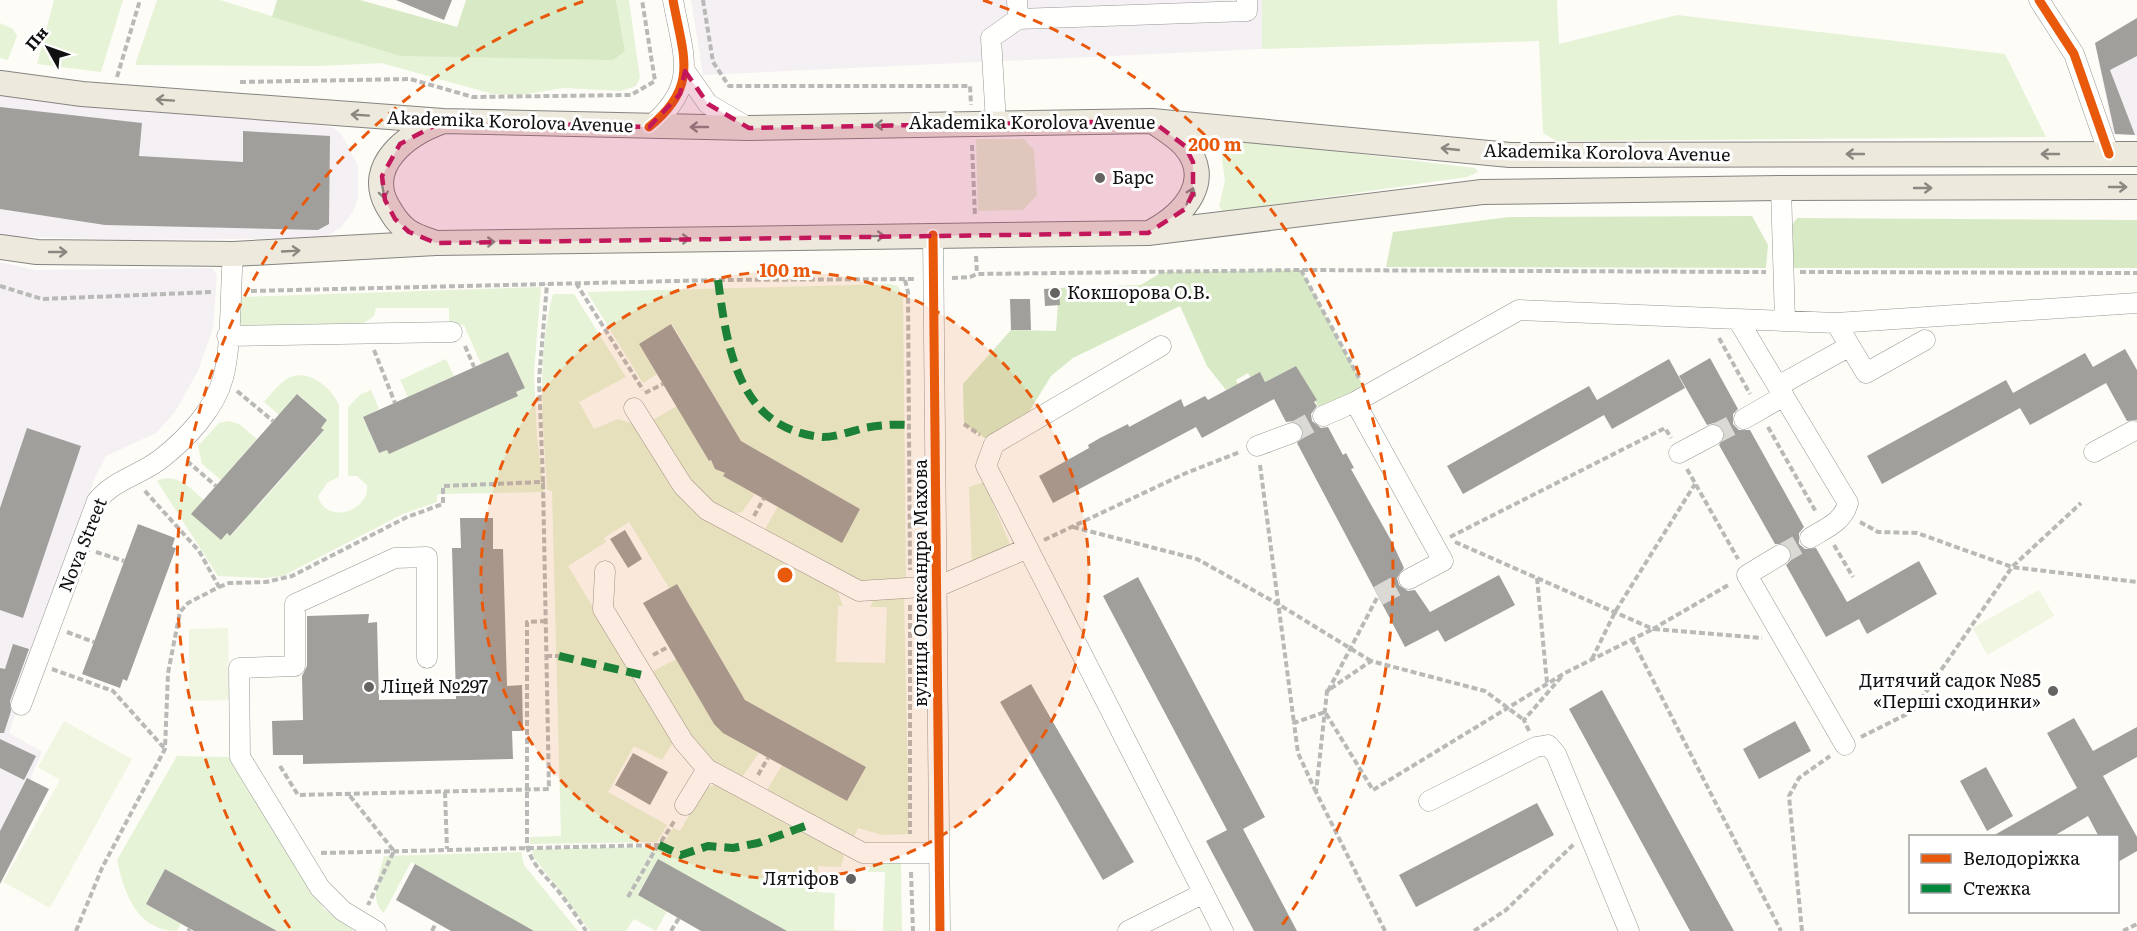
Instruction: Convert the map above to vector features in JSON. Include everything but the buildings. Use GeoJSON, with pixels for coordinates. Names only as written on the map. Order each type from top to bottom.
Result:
{"type":"FeatureCollection","features":[{"type":"Feature","properties":{"kind":"main road","name":"Akademika Korolova Avenue"},"geometry":{"type":"LineString","coordinates":[[0,83],[82,94],[443,121],[749,128],[1152,121],[1510,155],[2137,154]]}},
{"type":"Feature","properties":{"kind":"main road"},"geometry":{"type":"LineString","coordinates":[[436,243],[409,232],[395,219],[384,200],[382,176],[386,164],[400,144],[418,131],[443,121]]}},
{"type":"Feature","properties":{"kind":"main road"},"geometry":{"type":"LineString","coordinates":[[1148,233],[1170,221],[1185,209],[1193,194],[1196,177],[1193,162],[1185,146],[1152,121]]}},
{"type":"Feature","properties":{"kind":"main road","name":"Akademika Korolova Avenue"},"geometry":{"type":"LineString","coordinates":[[0,247],[37,252],[233,254],[436,243],[1148,233],[1482,192],[2137,187]]}},
{"type":"Feature","properties":{"kind":"street"},"geometry":{"type":"LineString","coordinates":[[649,127],[667,113],[680,94],[685,71],[673,0]]}},
{"type":"Feature","properties":{"kind":"street"},"geometry":{"type":"LineString","coordinates":[[996,123],[991,38],[1017,9],[1247,11],[1247,0]]}},
{"type":"Feature","properties":{"kind":"street"},"geometry":{"type":"LineString","coordinates":[[2039,0],[2074,54],[2109,154]]}},
{"type":"Feature","properties":{"kind":"street"},"geometry":{"type":"LineString","coordinates":[[685,71],[708,104],[749,128]]}},
{"type":"Feature","properties":{"kind":"street"},"geometry":{"type":"LineString","coordinates":[[1781,188],[1785,321]]}},
{"type":"Feature","properties":{"kind":"street","name":"вулиця Олександра Махова"},"geometry":{"type":"LineString","coordinates":[[933,235],[939,586],[940,931]]}},
{"type":"Feature","properties":{"kind":"street","name":"Nova Street"},"geometry":{"type":"LineString","coordinates":[[21,705],[97,501],[106,489],[155,464],[174,449],[206,412],[223,379],[233,254]]}},
{"type":"Feature","properties":{"kind":"street"},"geometry":{"type":"LineString","coordinates":[[1323,416],[1361,398],[1519,310],[1836,323],[2137,303]]}},
{"type":"Feature","properties":{"kind":"street"},"geometry":{"type":"LineString","coordinates":[[1738,320],[1848,503],[1845,513],[1818,533]]}},
{"type":"Feature","properties":{"kind":"street"},"geometry":{"type":"LineString","coordinates":[[1836,323],[1866,373],[1925,340]]}},
{"type":"Feature","properties":{"kind":"street"},"geometry":{"type":"LineString","coordinates":[[227,336],[452,332]]}},
{"type":"Feature","properties":{"kind":"street"},"geometry":{"type":"LineString","coordinates":[[1161,346],[994,444],[986,466],[1222,931]]}},
{"type":"Feature","properties":{"kind":"street"},"geometry":{"type":"LineString","coordinates":[[1751,415],[1781,391],[1850,346]]}},
{"type":"Feature","properties":{"kind":"street"},"geometry":{"type":"LineString","coordinates":[[1361,398],[1443,561],[1409,579]]}},
{"type":"Feature","properties":{"kind":"street"},"geometry":{"type":"LineString","coordinates":[[642,405],[683,486],[707,510],[859,591],[910,590],[939,586],[1028,548]]}},
{"type":"Feature","properties":{"kind":"street"},"geometry":{"type":"LineString","coordinates":[[2094,452],[2133,431]]}},
{"type":"Feature","properties":{"kind":"street"},"geometry":{"type":"LineString","coordinates":[[1257,446],[1292,433]]}},
{"type":"Feature","properties":{"kind":"street"},"geometry":{"type":"LineString","coordinates":[[1679,453],[1713,435]]}},
{"type":"Feature","properties":{"kind":"street"},"geometry":{"type":"LineString","coordinates":[[1780,555],[1747,575],[1845,745]]}},
{"type":"Feature","properties":{"kind":"street"},"geometry":{"type":"LineString","coordinates":[[368,927],[330,901],[240,757],[238,668],[295,666],[295,604],[395,558],[427,556],[427,658]]}},
{"type":"Feature","properties":{"kind":"street"},"geometry":{"type":"LineString","coordinates":[[605,571],[603,609],[683,741],[707,769],[863,853],[910,855],[939,853]]}},
{"type":"Feature","properties":{"kind":"street"},"geometry":{"type":"LineString","coordinates":[[1429,801],[1536,747],[1548,745],[1556,754],[1629,931]]}},
{"type":"Feature","properties":{"kind":"street"},"geometry":{"type":"LineString","coordinates":[[685,805],[707,769]]}},
{"type":"Feature","properties":{"kind":"street"},"geometry":{"type":"LineString","coordinates":[[1128,931],[1202,894]]}},
{"type":"Feature","properties":{"kind":"path"},"geometry":{"type":"LineString","coordinates":[[128,81],[116,81],[140,0]]}},
{"type":"Feature","properties":{"kind":"path"},"geometry":{"type":"LineString","coordinates":[[236,82],[410,79],[473,97],[631,95],[655,81],[642,0]]}},
{"type":"Feature","properties":{"kind":"path"},"geometry":{"type":"LineString","coordinates":[[703,0],[713,62],[729,86],[970,86],[977,274]]}},
{"type":"Feature","properties":{"kind":"path"},"geometry":{"type":"LineString","coordinates":[[1301,270],[1361,398]]}},
{"type":"Feature","properties":{"kind":"path"},"geometry":{"type":"LineString","coordinates":[[0,286],[42,298],[576,283],[905,280],[970,278],[977,274],[1301,270],[2137,273]]}},
{"type":"Feature","properties":{"kind":"path"},"geometry":{"type":"LineString","coordinates":[[905,280],[908,292],[910,855],[913,931]]}},
{"type":"Feature","properties":{"kind":"path"},"geometry":{"type":"LineString","coordinates":[[576,283],[642,405]]}},
{"type":"Feature","properties":{"kind":"path"},"geometry":{"type":"LineString","coordinates":[[280,766],[298,795],[350,796],[549,789],[539,380],[547,284]]}},
{"type":"Feature","properties":{"kind":"path"},"geometry":{"type":"LineString","coordinates":[[1708,319],[1751,415],[1818,533],[1853,577]]}},
{"type":"Feature","properties":{"kind":"path"},"geometry":{"type":"LineString","coordinates":[[367,334],[395,403]]}},
{"type":"Feature","properties":{"kind":"path"},"geometry":{"type":"LineString","coordinates":[[223,379],[273,421]]}},
{"type":"Feature","properties":{"kind":"path"},"geometry":{"type":"LineString","coordinates":[[1325,712],[1373,790],[1564,673],[1653,629],[1747,575],[1665,428],[1447,539],[1653,629],[1783,640]]}},
{"type":"Feature","properties":{"kind":"path"},"geometry":{"type":"LineString","coordinates":[[1028,548],[1186,473],[1257,446],[1298,753],[1385,931]]}},
{"type":"Feature","properties":{"kind":"path"},"geometry":{"type":"LineString","coordinates":[[174,449],[216,486]]}},
{"type":"Feature","properties":{"kind":"path"},"geometry":{"type":"LineString","coordinates":[[130,476],[199,551],[219,587]]}},
{"type":"Feature","properties":{"kind":"path"},"geometry":{"type":"LineString","coordinates":[[76,931],[102,868],[165,749],[168,673],[180,612],[188,603],[229,583],[266,582],[292,576],[407,517],[443,504],[443,486],[543,482]]}},
{"type":"Feature","properties":{"kind":"path"},"geometry":{"type":"LineString","coordinates":[[1591,659],[1615,612],[1695,484]]}},
{"type":"Feature","properties":{"kind":"path"},"geometry":{"type":"LineString","coordinates":[[1802,931],[1789,796],[1799,778],[1845,745],[1913,711],[2012,567],[2081,503]]}},
{"type":"Feature","properties":{"kind":"path"},"geometry":{"type":"LineString","coordinates":[[745,511],[764,522]]}},
{"type":"Feature","properties":{"kind":"path"},"geometry":{"type":"LineString","coordinates":[[1845,513],[1878,532],[1917,533],[2012,567],[2137,582]]}},
{"type":"Feature","properties":{"kind":"path"},"geometry":{"type":"LineString","coordinates":[[1072,527],[1197,559],[1278,604],[1371,661],[1485,691],[1506,709],[1524,720],[1536,747]]}},
{"type":"Feature","properties":{"kind":"path"},"geometry":{"type":"LineString","coordinates":[[80,546],[124,561]]}},
{"type":"Feature","properties":{"kind":"path"},"geometry":{"type":"LineString","coordinates":[[900,570],[910,569]]}},
{"type":"Feature","properties":{"kind":"path"},"geometry":{"type":"LineString","coordinates":[[1537,578],[1547,683]]}},
{"type":"Feature","properties":{"kind":"path"},"geometry":{"type":"LineString","coordinates":[[1316,792],[1327,692],[1378,596]]}},
{"type":"Feature","properties":{"kind":"path"},"geometry":{"type":"LineString","coordinates":[[546,621],[527,622],[527,846],[530,858],[541,875],[558,891],[586,931]]}},
{"type":"Feature","properties":{"kind":"path"},"geometry":{"type":"LineString","coordinates":[[50,627],[94,642]]}},
{"type":"Feature","properties":{"kind":"path"},"geometry":{"type":"LineString","coordinates":[[1632,639],[1781,931]]}},
{"type":"Feature","properties":{"kind":"path"},"geometry":{"type":"LineString","coordinates":[[546,656],[559,656]]}},
{"type":"Feature","properties":{"kind":"path"},"geometry":{"type":"LineString","coordinates":[[1327,692],[1371,661]]}},
{"type":"Feature","properties":{"kind":"path"},"geometry":{"type":"LineString","coordinates":[[37,663],[113,691],[165,749]]}},
{"type":"Feature","properties":{"kind":"path"},"geometry":{"type":"LineString","coordinates":[[1524,720],[1564,673]]}},
{"type":"Feature","properties":{"kind":"path"},"geometry":{"type":"LineString","coordinates":[[1294,723],[1325,712]]}},
{"type":"Feature","properties":{"kind":"path"},"geometry":{"type":"LineString","coordinates":[[446,792],[447,849]]}},
{"type":"Feature","properties":{"kind":"path"},"geometry":{"type":"LineString","coordinates":[[350,796],[394,851]]}},
{"type":"Feature","properties":{"kind":"path"},"geometry":{"type":"LineString","coordinates":[[628,897],[685,805]]}},
{"type":"Feature","properties":{"kind":"path"},"geometry":{"type":"LineString","coordinates":[[901,836],[910,835]]}},
{"type":"Feature","properties":{"kind":"path"},"geometry":{"type":"LineString","coordinates":[[1474,931],[1506,910],[1580,837]]}},
{"type":"Feature","properties":{"kind":"path"},"geometry":{"type":"LineString","coordinates":[[299,854],[527,846],[659,845]]}},
{"type":"Feature","properties":{"kind":"path"},"geometry":{"type":"LineString","coordinates":[[368,927],[394,851]]}},
{"type":"Feature","properties":{"kind":"path"},"geometry":{"type":"LineString","coordinates":[[671,931],[679,918]]}},
{"type":"Feature","properties":{"kind":"path"},"geometry":{"type":"LineString","coordinates":[[432,931],[436,922]]}},
{"type":"Feature","properties":{"kind":"path"},"geometry":{"type":"LineString","coordinates":[[2123,931],[2137,924]]}},
{"type":"Feature","properties":{"kind":"highlighted area"},"geometry":{"type":"Polygon","coordinates":[[[685,71],[708,104],[749,128],[1152,121],[1185,146],[1193,162],[1193,194],[1185,209],[1148,233],[436,243],[409,232],[395,219],[385,200],[382,176],[400,144],[443,121],[649,127],[680,94],[685,71]]]}},
{"type":"Feature","properties":{"kind":"shaded area"},"geometry":{"type":"Polygon","coordinates":[[[691,0],[1262,0],[1262,49],[703,75],[691,0]]]}},
{"type":"Feature","properties":{"kind":"shaded area"},"geometry":{"type":"Polygon","coordinates":[[[2137,18],[2137,135],[2113,134],[2095,43],[2137,18]]]}},
{"type":"Feature","properties":{"kind":"shaded area"},"geometry":{"type":"Polygon","coordinates":[[[0,91],[82,102],[333,127],[342,135],[358,166],[358,199],[352,213],[340,228],[323,238],[131,240],[0,236],[0,91]]]}},
{"type":"Feature","properties":{"kind":"shaded area"},"geometry":{"type":"Polygon","coordinates":[[[0,262],[36,270],[212,268],[217,275],[213,328],[198,371],[175,412],[156,433],[106,456],[95,477],[9,733],[42,752],[0,849],[0,262]]]}},
{"type":"Feature","properties":{"kind":"green space"},"geometry":{"type":"Polygon","coordinates":[[[54,0],[123,0],[101,72],[37,64],[54,0]]]}},
{"type":"Feature","properties":{"kind":"green space"},"geometry":{"type":"Polygon","coordinates":[[[157,0],[220,0],[400,56],[625,51],[616,0],[629,0],[640,78],[636,86],[621,91],[564,88],[520,95],[493,94],[381,63],[321,66],[135,65],[157,0]]]}},
{"type":"Feature","properties":{"kind":"green space"},"geometry":{"type":"Polygon","coordinates":[[[277,0],[360,0],[457,27],[466,0],[616,0],[625,51],[613,60],[400,56],[272,17],[277,0]]]}},
{"type":"Feature","properties":{"kind":"green space"},"geometry":{"type":"Polygon","coordinates":[[[1262,0],[1557,0],[1559,44],[1677,15],[2005,54],[2046,137],[1557,141],[1543,133],[1539,41],[1262,49],[1262,0]]]}},
{"type":"Feature","properties":{"kind":"green space"},"geometry":{"type":"Polygon","coordinates":[[[0,23],[13,29],[17,36],[8,60],[0,58],[0,23]]]}},
{"type":"Feature","properties":{"kind":"green space"},"geometry":{"type":"Polygon","coordinates":[[[1226,138],[1475,168],[1478,172],[1467,177],[1223,212],[1219,206],[1225,181],[1220,144],[1226,138]]]}},
{"type":"Feature","properties":{"kind":"green space"},"geometry":{"type":"Polygon","coordinates":[[[976,139],[1024,139],[1034,150],[1037,195],[1023,210],[978,211],[976,139]]]}},
{"type":"Feature","properties":{"kind":"green space"},"geometry":{"type":"Polygon","coordinates":[[[1752,216],[1768,245],[1766,268],[1386,267],[1393,232],[1509,217],[1752,216]]]}},
{"type":"Feature","properties":{"kind":"green space"},"geometry":{"type":"Polygon","coordinates":[[[1797,218],[2137,220],[2137,268],[1787,268],[1787,233],[1797,218]]]}},
{"type":"Feature","properties":{"kind":"green space"},"geometry":{"type":"Polygon","coordinates":[[[1301,270],[1366,391],[1321,413],[1296,366],[1265,382],[1260,373],[1250,377],[1248,373],[1236,380],[1238,384],[1226,390],[1207,366],[1180,306],[1073,358],[1051,376],[1024,420],[994,444],[964,424],[963,384],[1011,330],[1056,331],[1059,288],[1141,285],[1162,272],[1301,270]]]}},
{"type":"Feature","properties":{"kind":"green space"},"geometry":{"type":"Polygon","coordinates":[[[890,284],[898,286],[903,298],[906,581],[863,583],[764,531],[778,506],[860,509],[741,441],[672,324],[639,344],[657,374],[643,383],[587,292],[890,284]]]}},
{"type":"Feature","properties":{"kind":"green space"},"geometry":{"type":"Polygon","coordinates":[[[541,287],[534,372],[537,438],[544,492],[437,494],[437,502],[403,514],[283,576],[264,578],[218,576],[157,481],[170,478],[188,486],[204,500],[192,513],[231,536],[244,521],[241,517],[257,507],[324,431],[321,428],[327,420],[298,394],[279,415],[264,402],[284,381],[300,375],[316,380],[330,391],[339,405],[339,477],[328,482],[318,496],[322,505],[337,512],[346,512],[355,508],[366,494],[367,485],[357,476],[348,476],[348,407],[361,394],[371,390],[379,409],[363,418],[379,453],[525,388],[508,352],[481,364],[464,325],[449,324],[449,308],[376,308],[374,316],[360,326],[248,328],[237,322],[240,297],[541,287]]]}},
{"type":"Feature","properties":{"kind":"green space"},"geometry":{"type":"Polygon","coordinates":[[[553,294],[574,294],[626,377],[579,402],[594,429],[618,419],[634,424],[677,489],[830,584],[838,593],[843,606],[838,606],[836,662],[885,663],[887,607],[870,607],[877,594],[904,593],[909,834],[882,835],[858,828],[852,841],[766,792],[782,765],[847,801],[866,767],[745,700],[677,584],[669,588],[629,522],[604,538],[606,542],[568,566],[674,741],[662,760],[634,746],[608,792],[667,825],[657,842],[530,844],[530,837],[561,836],[552,491],[547,490],[542,392],[544,342],[553,294]]]}},
{"type":"Feature","properties":{"kind":"green space"},"geometry":{"type":"Polygon","coordinates":[[[446,359],[454,376],[408,397],[400,380],[446,359]]]}},
{"type":"Feature","properties":{"kind":"green space"},"geometry":{"type":"Polygon","coordinates":[[[677,406],[709,461],[714,462],[715,469],[725,473],[724,476],[755,494],[742,512],[732,514],[697,494],[649,422],[677,406]]]}},
{"type":"Feature","properties":{"kind":"green space"},"geometry":{"type":"Polygon","coordinates":[[[229,421],[239,424],[257,439],[221,480],[202,464],[198,446],[219,423],[229,421]]]}},
{"type":"Feature","properties":{"kind":"green space"},"geometry":{"type":"Polygon","coordinates":[[[984,482],[1012,549],[972,567],[969,487],[984,482]]]}},
{"type":"Feature","properties":{"kind":"green space"},"geometry":{"type":"Polygon","coordinates":[[[2039,590],[2054,616],[1987,655],[1973,628],[2039,590]]]}},
{"type":"Feature","properties":{"kind":"green space"},"geometry":{"type":"Polygon","coordinates":[[[228,628],[229,700],[189,701],[189,629],[228,628]]]}},
{"type":"Feature","properties":{"kind":"green space"},"geometry":{"type":"Polygon","coordinates":[[[676,659],[712,720],[759,753],[742,777],[699,754],[648,674],[676,659]]]}},
{"type":"Feature","properties":{"kind":"green space"},"geometry":{"type":"Polygon","coordinates":[[[64,721],[132,759],[50,908],[3,882],[60,780],[38,767],[64,721]]]}},
{"type":"Feature","properties":{"kind":"green space"},"geometry":{"type":"Polygon","coordinates":[[[177,756],[229,757],[324,909],[354,931],[277,931],[165,869],[146,904],[181,924],[177,931],[163,929],[152,925],[142,917],[129,897],[117,860],[177,756]]]}},
{"type":"Feature","properties":{"kind":"green space"},"geometry":{"type":"Polygon","coordinates":[[[718,784],[841,851],[844,856],[841,867],[818,866],[817,892],[835,893],[834,930],[862,931],[773,931],[658,860],[638,894],[667,911],[656,931],[634,919],[626,931],[590,931],[533,856],[532,849],[661,847],[673,828],[680,831],[705,788],[718,784]]]}},
{"type":"Feature","properties":{"kind":"green space"},"geometry":{"type":"Polygon","coordinates":[[[521,852],[524,865],[578,931],[534,931],[411,862],[384,913],[379,908],[376,886],[384,856],[521,852]]]}},
{"type":"Feature","properties":{"kind":"green space"},"geometry":{"type":"Polygon","coordinates":[[[901,862],[902,931],[883,931],[885,872],[867,872],[873,863],[901,862]]]}},
{"type":"Feature","properties":{"kind":"tunnel"},"geometry":{"type":"LineString","coordinates":[[1292,433],[1323,416]]}},
{"type":"Feature","properties":{"kind":"tunnel"},"geometry":{"type":"LineString","coordinates":[[1713,435],[1744,419]]}},
{"type":"Feature","properties":{"kind":"tunnel"},"geometry":{"type":"LineString","coordinates":[[1780,555],[1810,538]]}},
{"type":"Feature","properties":{"kind":"tunnel"},"geometry":{"type":"LineString","coordinates":[[1378,596],[1409,579]]}},
{"type":"Feature","properties":{"kind":"marked path"},"geometry":{"type":"LineString","coordinates":[[718,280],[726,332],[733,358],[742,381],[755,402],[772,419],[794,431],[823,437],[876,426],[910,425]]}},
{"type":"Feature","properties":{"kind":"marked path"},"geometry":{"type":"LineString","coordinates":[[559,656],[642,675]]}},
{"type":"Feature","properties":{"kind":"marked path"},"geometry":{"type":"LineString","coordinates":[[659,845],[681,855],[708,846],[733,848],[758,843],[808,825]]}},
{"type":"Feature","properties":{"kind":"cycle path"},"geometry":{"type":"LineString","coordinates":[[649,127],[676,98],[682,84],[683,54],[673,0]]}},
{"type":"Feature","properties":{"kind":"cycle path"},"geometry":{"type":"LineString","coordinates":[[2039,0],[2074,54],[2109,154]]}},
{"type":"Feature","properties":{"kind":"cycle path"},"geometry":{"type":"LineString","coordinates":[[933,235],[940,931]]}},
{"type":"Feature","properties":{"kind":"place","name":"Барс"},"geometry":{"type":"Point","coordinates":[1100,178]}},
{"type":"Feature","properties":{"kind":"place","name":"Кокшорова О.В."},"geometry":{"type":"Point","coordinates":[1055,293]}},
{"type":"Feature","properties":{"kind":"place","name":"Ліцей №297"},"geometry":{"type":"Point","coordinates":[369,687]}},
{"type":"Feature","properties":{"kind":"place","name":"Дитячий садок №85 «Перші сходинки»"},"geometry":{"type":"Point","coordinates":[2053,691]}},
{"type":"Feature","properties":{"kind":"place","name":"Лятіфов"},"geometry":{"type":"Point","coordinates":[851,879]}}]}
